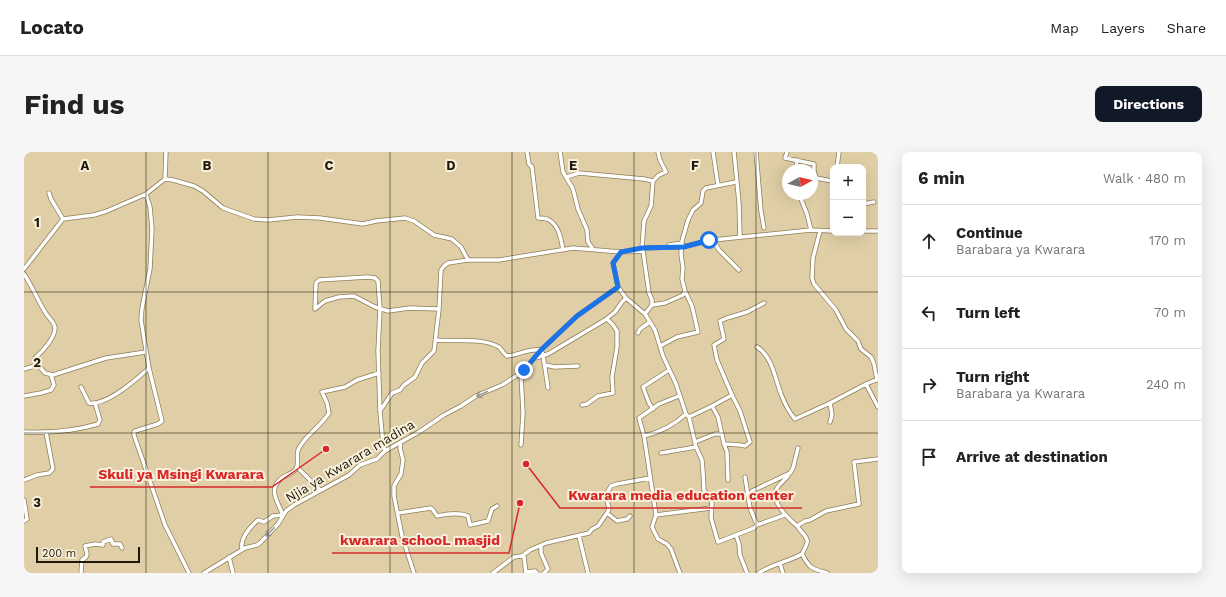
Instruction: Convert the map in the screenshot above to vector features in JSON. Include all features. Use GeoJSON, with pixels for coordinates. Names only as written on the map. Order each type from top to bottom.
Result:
{"type":"FeatureCollection","features":[{"type":"Feature","properties":{"kind":"street"},"geometry":{"type":"LineString","coordinates":[[165,180],[166,152]]}},
{"type":"Feature","properties":{"kind":"street"},"geometry":{"type":"LineString","coordinates":[[527,152],[529,164],[532,168],[538,218],[548,219],[554,223],[559,234],[562,250]]}},
{"type":"Feature","properties":{"kind":"street"},"geometry":{"type":"LineString","coordinates":[[560,152],[563,172],[573,189],[578,209],[587,230],[588,242],[593,249]]}},
{"type":"Feature","properties":{"kind":"street"},"geometry":{"type":"LineString","coordinates":[[652,305],[652,300],[648,293],[642,249],[644,221],[651,206],[653,181],[659,174],[666,172],[658,152]]}},
{"type":"Feature","properties":{"kind":"street"},"geometry":{"type":"LineString","coordinates":[[713,152],[718,185]]}},
{"type":"Feature","properties":{"kind":"street"},"geometry":{"type":"LineString","coordinates":[[734,152],[739,203],[740,237]]}},
{"type":"Feature","properties":{"kind":"street"},"geometry":{"type":"LineString","coordinates":[[756,152],[761,211],[764,228]]}},
{"type":"Feature","properties":{"kind":"street"},"geometry":{"type":"LineString","coordinates":[[787,152],[785,158],[814,164],[816,178],[830,180]]}},
{"type":"Feature","properties":{"kind":"street"},"geometry":{"type":"LineString","coordinates":[[837,164],[839,152]]}},
{"type":"Feature","properties":{"kind":"street"},"geometry":{"type":"LineString","coordinates":[[796,164],[797,160]]}},
{"type":"Feature","properties":{"kind":"street"},"geometry":{"type":"LineString","coordinates":[[566,177],[579,173],[653,181]]}},
{"type":"Feature","properties":{"kind":"street"},"geometry":{"type":"LineString","coordinates":[[24,269],[64,219],[94,215],[146,194],[165,180],[173,180],[194,186],[223,208],[254,219],[268,220],[297,217],[320,218],[362,224],[376,220],[405,218],[414,221],[434,234],[452,239],[461,247],[468,260]]}},
{"type":"Feature","properties":{"kind":"street"},"geometry":{"type":"LineString","coordinates":[[660,346],[677,337],[698,332],[692,306],[685,291],[682,279],[683,268],[680,254],[681,245],[688,220],[693,210],[701,203],[703,191],[706,188],[736,182]]}},
{"type":"Feature","properties":{"kind":"street"},"geometry":{"type":"LineString","coordinates":[[49,193],[51,199],[64,219]]}},
{"type":"Feature","properties":{"kind":"street"},"geometry":{"type":"LineString","coordinates":[[146,194],[150,207],[152,229],[150,269],[141,317],[149,368],[162,421],[158,424],[136,431],[134,432],[134,435],[165,525],[189,573]]}},
{"type":"Feature","properties":{"kind":"street"},"geometry":{"type":"LineString","coordinates":[[801,200],[811,230]]}},
{"type":"Feature","properties":{"kind":"street"},"geometry":{"type":"LineString","coordinates":[[866,203],[874,202]]}},
{"type":"Feature","properties":{"kind":"street"},"geometry":{"type":"LineString","coordinates":[[380,411],[392,393],[400,390],[415,377],[422,363],[434,351],[439,309],[441,270],[448,264],[468,260],[499,260],[574,248],[621,252],[740,237],[811,230],[830,231]]}},
{"type":"Feature","properties":{"kind":"street"},"geometry":{"type":"LineString","coordinates":[[757,347],[763,351],[774,370],[781,394],[795,418],[877,380],[876,363],[871,356],[861,349],[858,341],[846,328],[836,310],[814,284],[812,278],[814,258],[820,231]]}},
{"type":"Feature","properties":{"kind":"street"},"geometry":{"type":"LineString","coordinates":[[866,231],[878,232]]}},
{"type":"Feature","properties":{"kind":"street"},"geometry":{"type":"LineString","coordinates":[[713,240],[719,250],[739,270]]}},
{"type":"Feature","properties":{"kind":"street"},"geometry":{"type":"LineString","coordinates":[[621,252],[613,263],[618,287],[626,298],[645,314],[655,330],[663,356],[676,384],[696,447],[702,460],[704,490],[710,497],[712,504],[711,518],[718,542],[785,515]]}},
{"type":"Feature","properties":{"kind":"street"},"geometry":{"type":"LineString","coordinates":[[24,274],[55,326],[48,344],[35,358],[35,362],[45,373],[51,375],[61,374],[106,358],[146,352]]}},
{"type":"Feature","properties":{"kind":"street"},"geometry":{"type":"LineString","coordinates":[[385,451],[380,411],[380,309],[378,281],[375,278],[368,277],[319,280],[316,283],[315,309],[325,301],[339,297],[354,296],[380,309],[388,311],[410,308],[439,309]]}},
{"type":"Feature","properties":{"kind":"street"},"geometry":{"type":"LineString","coordinates":[[521,445],[523,413],[521,374],[541,350],[584,310],[618,287]]}},
{"type":"Feature","properties":{"kind":"street"},"geometry":{"type":"LineString","coordinates":[[645,314],[652,305],[683,295],[685,291]]}},
{"type":"Feature","properties":{"kind":"street"},"geometry":{"type":"LineString","coordinates":[[535,358],[544,355],[607,319],[615,312],[626,298]]}},
{"type":"Feature","properties":{"kind":"street"},"geometry":{"type":"LineString","coordinates":[[724,444],[739,444],[745,446],[750,442],[740,411],[716,355],[714,345],[724,339],[720,321],[747,312],[764,303]]}},
{"type":"Feature","properties":{"kind":"street"},"geometry":{"type":"LineString","coordinates":[[582,405],[587,404],[598,396],[613,393],[612,380],[617,347],[617,331],[607,319]]}},
{"type":"Feature","properties":{"kind":"street"},"geometry":{"type":"LineString","coordinates":[[638,333],[640,329],[650,322]]}},
{"type":"Feature","properties":{"kind":"street"},"geometry":{"type":"LineString","coordinates":[[436,340],[488,343],[501,349],[507,356],[515,356],[518,353],[541,350]]}},
{"type":"Feature","properties":{"kind":"street"},"geometry":{"type":"LineString","coordinates":[[541,350],[544,355],[548,388]]}},
{"type":"Feature","properties":{"kind":"street"},"geometry":{"type":"LineString","coordinates":[[24,369],[38,365]]}},
{"type":"Feature","properties":{"kind":"street"},"geometry":{"type":"LineString","coordinates":[[545,365],[555,367],[578,366]]}},
{"type":"Feature","properties":{"kind":"street"},"geometry":{"type":"LineString","coordinates":[[81,387],[89,403],[95,403],[128,386],[149,368]]}},
{"type":"Feature","properties":{"kind":"street"},"geometry":{"type":"LineString","coordinates":[[653,409],[643,387],[669,370]]}},
{"type":"Feature","properties":{"kind":"street"},"geometry":{"type":"LineString","coordinates":[[242,549],[241,542],[251,527],[258,520],[264,522],[273,516],[283,515],[274,495],[275,486],[279,481],[296,470],[297,452],[300,446],[324,422],[329,413],[327,403],[322,392],[345,387],[357,380],[379,373]]}},
{"type":"Feature","properties":{"kind":"street","name":"Njia ya Kwarara madina"},"geometry":{"type":"LineString","coordinates":[[204,573],[242,549],[260,543],[278,524],[283,515],[294,505],[349,475],[360,465],[377,458],[385,451],[419,432],[476,396],[502,385],[521,374]]}},
{"type":"Feature","properties":{"kind":"street"},"geometry":{"type":"LineString","coordinates":[[24,396],[41,394],[51,390],[54,386],[51,375]]}},
{"type":"Feature","properties":{"kind":"street"},"geometry":{"type":"LineString","coordinates":[[866,384],[878,407]]}},
{"type":"Feature","properties":{"kind":"street"},"geometry":{"type":"LineString","coordinates":[[644,436],[662,431],[687,416],[712,406],[732,395]]}},
{"type":"Feature","properties":{"kind":"street"},"geometry":{"type":"LineString","coordinates":[[679,396],[659,404],[639,418],[644,436],[656,515],[653,529],[658,539],[667,544],[671,549],[680,573]]}},
{"type":"Feature","properties":{"kind":"street"},"geometry":{"type":"LineString","coordinates":[[24,432],[67,431],[98,424],[100,420],[95,403]]}},
{"type":"Feature","properties":{"kind":"street"},"geometry":{"type":"LineString","coordinates":[[830,403],[832,415],[830,422]]}},
{"type":"Feature","properties":{"kind":"street"},"geometry":{"type":"LineString","coordinates":[[712,406],[718,417],[721,434],[726,447],[728,458],[728,480]]}},
{"type":"Feature","properties":{"kind":"street"},"geometry":{"type":"LineString","coordinates":[[24,480],[37,475],[49,473],[53,469],[46,432]]}},
{"type":"Feature","properties":{"kind":"street"},"geometry":{"type":"LineString","coordinates":[[695,442],[715,434],[721,434]]}},
{"type":"Feature","properties":{"kind":"street"},"geometry":{"type":"LineString","coordinates":[[401,442],[400,448],[403,460],[401,474],[394,486],[394,491],[402,536],[414,573]]}},
{"type":"Feature","properties":{"kind":"street"},"geometry":{"type":"LineString","coordinates":[[660,453],[696,447]]}},
{"type":"Feature","properties":{"kind":"street"},"geometry":{"type":"LineString","coordinates":[[759,573],[768,567],[780,564],[802,554],[808,544],[806,536],[785,515],[779,506],[775,495],[776,489],[784,482],[793,468],[798,448]]}},
{"type":"Feature","properties":{"kind":"street"},"geometry":{"type":"LineString","coordinates":[[797,526],[804,521],[810,520],[826,511],[859,504],[854,462],[878,459]]}},
{"type":"Feature","properties":{"kind":"street"},"geometry":{"type":"LineString","coordinates":[[297,467],[320,490]]}},
{"type":"Feature","properties":{"kind":"street"},"geometry":{"type":"LineString","coordinates":[[748,496],[752,491],[788,475]]}},
{"type":"Feature","properties":{"kind":"street"},"geometry":{"type":"LineString","coordinates":[[493,573],[514,557],[522,556],[530,550],[546,543],[589,533],[592,529],[598,526],[608,513],[608,491],[611,486],[650,478]]}},
{"type":"Feature","properties":{"kind":"street"},"geometry":{"type":"LineString","coordinates":[[744,478],[750,508],[757,525]]}},
{"type":"Feature","properties":{"kind":"street"},"geometry":{"type":"LineString","coordinates":[[24,500],[27,519],[24,521]]}},
{"type":"Feature","properties":{"kind":"street"},"geometry":{"type":"LineString","coordinates":[[398,513],[431,508],[437,516],[464,514],[468,516],[470,525],[488,522],[492,510],[497,506]]}},
{"type":"Feature","properties":{"kind":"street"},"geometry":{"type":"LineString","coordinates":[[656,515],[711,508]]}},
{"type":"Feature","properties":{"kind":"street"},"geometry":{"type":"LineString","coordinates":[[608,513],[617,521],[627,519],[630,516]]}},
{"type":"Feature","properties":{"kind":"street"},"geometry":{"type":"LineString","coordinates":[[736,535],[740,544],[740,555],[747,573]]}},
{"type":"Feature","properties":{"kind":"street"},"geometry":{"type":"LineString","coordinates":[[579,536],[588,573]]}},
{"type":"Feature","properties":{"kind":"street"},"geometry":{"type":"LineString","coordinates":[[81,573],[82,560],[87,554],[84,546],[95,544],[103,545],[103,542],[111,539],[113,544],[120,544],[122,548]]}},
{"type":"Feature","properties":{"kind":"street"},"geometry":{"type":"LineString","coordinates":[[541,546],[542,554],[548,569],[544,573]]}},
{"type":"Feature","properties":{"kind":"street"},"geometry":{"type":"LineString","coordinates":[[802,554],[810,567],[827,573]]}},
{"type":"Feature","properties":{"kind":"street"},"geometry":{"type":"LineString","coordinates":[[522,556],[524,557],[526,573],[535,571],[537,573]]}},
{"type":"Feature","properties":{"kind":"street"},"geometry":{"type":"LineString","coordinates":[[229,557],[233,573]]}},
{"type":"Feature","properties":{"kind":"street"},"geometry":{"type":"LineString","coordinates":[[780,564],[783,573]]}},
{"type":"Feature","properties":{"kind":"street"},"geometry":{"type":"LineString","coordinates":[[768,567],[770,573]]}},
{"type":"Feature","properties":{"kind":"place","name":"Skuli ya Msingi Kwarara"},"geometry":{"type":"Point","coordinates":[326,449]}},
{"type":"Feature","properties":{"kind":"place","name":"Kwarara media education center"},"geometry":{"type":"Point","coordinates":[526,464]}},
{"type":"Feature","properties":{"kind":"place","name":"kwarara schooL masjid"},"geometry":{"type":"Point","coordinates":[520,503]}},
{"type":"Feature","properties":{"kind":"route"},"geometry":{"type":"LineString","coordinates":[[524,370],[541,350],[577,316],[618,287],[613,263],[615,258],[621,252],[642,248],[684,247],[709,240]]}}]}
